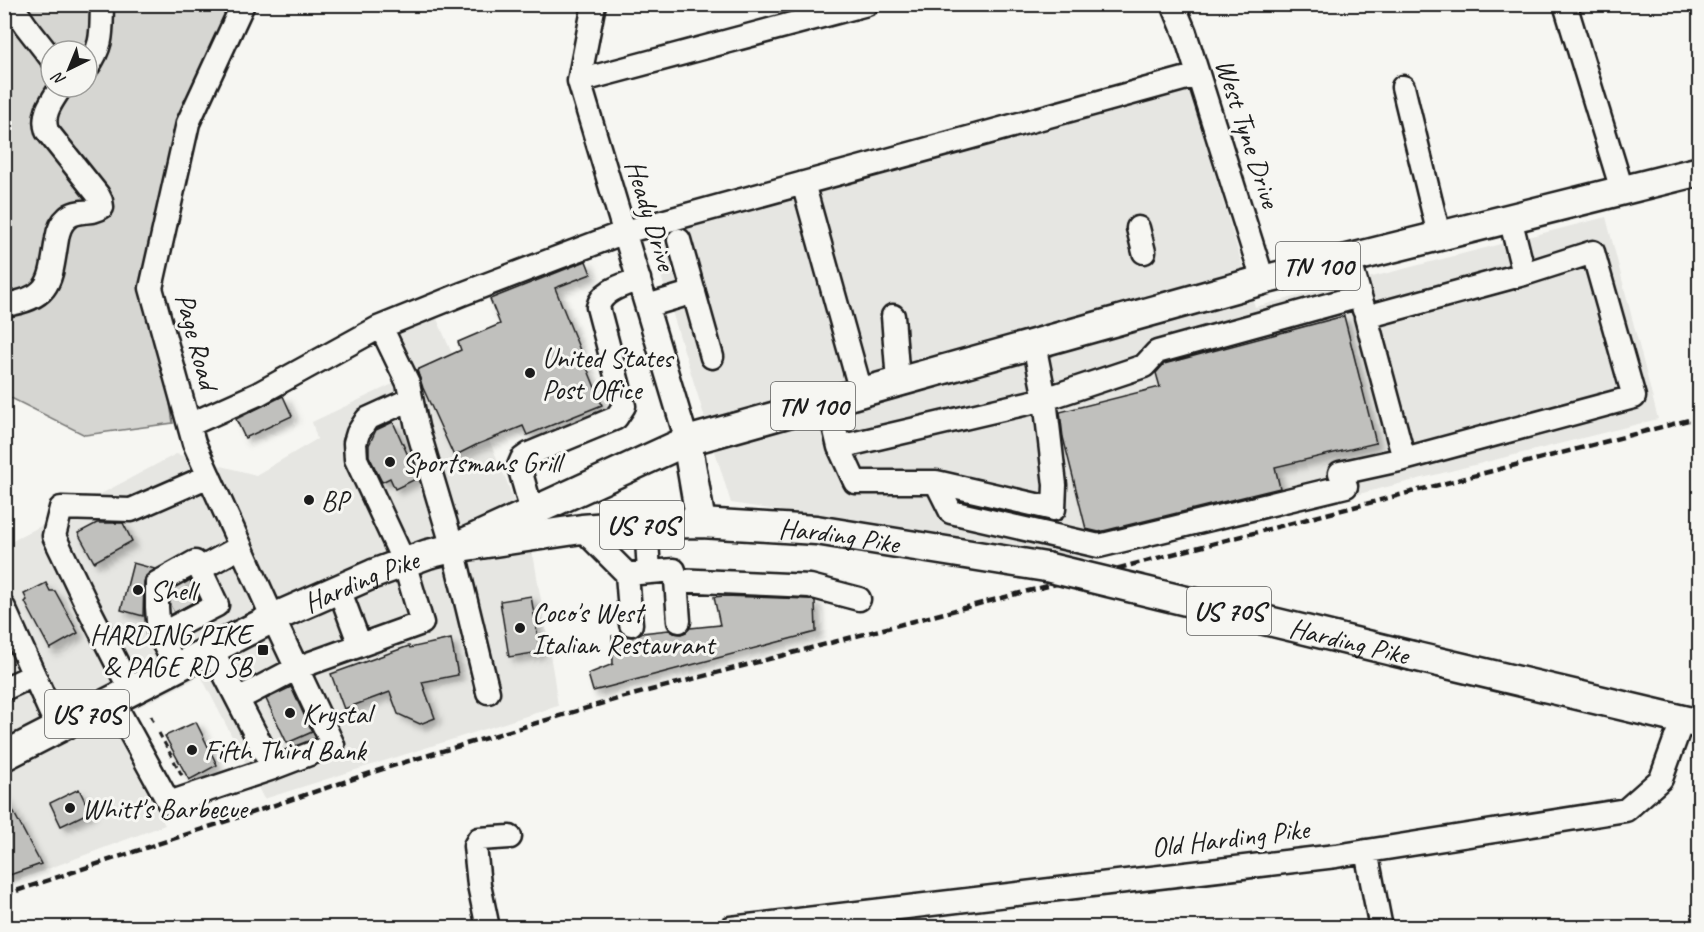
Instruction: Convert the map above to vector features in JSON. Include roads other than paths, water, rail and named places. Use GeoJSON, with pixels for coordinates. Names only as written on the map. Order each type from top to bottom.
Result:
{"type":"FeatureCollection","features":[{"type":"Feature","properties":{"kind":"main road","name":"TN 100"},"geometry":{"type":"LineString","coordinates":[[453,548],[687,441],[1263,280],[1700,171]]}},
{"type":"Feature","properties":{"kind":"main road"},"geometry":{"type":"LineString","coordinates":[[687,441],[701,523]]}},
{"type":"Feature","properties":{"kind":"main road","name":"Harding Pike"},"geometry":{"type":"LineString","coordinates":[[4,756],[273,618],[404,562],[453,548],[582,529],[646,524],[701,523],[816,530],[1046,567],[1691,722]]}},
{"type":"Feature","properties":{"kind":"street"},"geometry":{"type":"LineString","coordinates":[[11,4],[39,43]]}},
{"type":"Feature","properties":{"kind":"street"},"geometry":{"type":"LineString","coordinates":[[99,46],[103,33],[102,4]]}},
{"type":"Feature","properties":{"kind":"street","name":"Page Road"},"geometry":{"type":"LineString","coordinates":[[243,4],[188,123],[152,288],[194,443],[333,745],[273,768]]}},
{"type":"Feature","properties":{"kind":"street","name":"Heady Drive"},"geometry":{"type":"LineString","coordinates":[[594,4],[579,81],[687,441]]}},
{"type":"Feature","properties":{"kind":"street"},"geometry":{"type":"LineString","coordinates":[[579,81],[867,4]]}},
{"type":"Feature","properties":{"kind":"street","name":"West Tyne Drive"},"geometry":{"type":"LineString","coordinates":[[1173,4],[1185,33],[1263,280]]}},
{"type":"Feature","properties":{"kind":"street"},"geometry":{"type":"LineString","coordinates":[[1565,4],[1622,190]]}},
{"type":"Feature","properties":{"kind":"street"},"geometry":{"type":"LineString","coordinates":[[189,425],[258,394],[381,327],[625,232],[1198,75]]}},
{"type":"Feature","properties":{"kind":"street"},"geometry":{"type":"LineString","coordinates":[[1403,87],[1439,235]]}},
{"type":"Feature","properties":{"kind":"street"},"geometry":{"type":"LineString","coordinates":[[4,305],[32,297],[47,286],[53,270],[58,235],[67,218],[77,213],[97,211],[102,207],[98,195],[47,131],[45,118],[54,99]]}},
{"type":"Feature","properties":{"kind":"street"},"geometry":{"type":"LineString","coordinates":[[803,183],[861,392]]}},
{"type":"Feature","properties":{"kind":"street"},"geometry":{"type":"LineString","coordinates":[[1510,218],[1524,274]]}},
{"type":"Feature","properties":{"kind":"street"},"geometry":{"type":"LineString","coordinates":[[1138,228],[1144,252]]}},
{"type":"Feature","properties":{"kind":"street"},"geometry":{"type":"LineString","coordinates":[[679,240],[712,357]]}},
{"type":"Feature","properties":{"kind":"street"},"geometry":{"type":"LineString","coordinates":[[839,447],[1045,399],[1144,366],[1157,352],[1524,274],[1593,252],[1634,397],[1404,459],[1340,473],[1346,486],[1099,546],[951,512],[936,482]]}},
{"type":"Feature","properties":{"kind":"street"},"geometry":{"type":"LineString","coordinates":[[1349,258],[1404,459]]}},
{"type":"Feature","properties":{"kind":"street"},"geometry":{"type":"LineString","coordinates":[[532,512],[519,466],[522,459],[616,418],[624,406],[598,307],[599,301],[605,294],[639,279]]}},
{"type":"Feature","properties":{"kind":"street"},"geometry":{"type":"LineString","coordinates":[[647,306],[694,292]]}},
{"type":"Feature","properties":{"kind":"street"},"geometry":{"type":"LineString","coordinates":[[893,316],[898,382]]}},
{"type":"Feature","properties":{"kind":"street"},"geometry":{"type":"LineString","coordinates":[[381,327],[408,383],[417,427],[453,548],[488,692]]}},
{"type":"Feature","properties":{"kind":"street"},"geometry":{"type":"LineString","coordinates":[[828,401],[839,447],[855,482],[936,482],[1054,508],[1055,485],[1045,399],[1034,344]]}},
{"type":"Feature","properties":{"kind":"street"},"geometry":{"type":"LineString","coordinates":[[238,699],[297,668],[422,623],[404,562],[356,459],[355,443],[367,419],[411,399]]}},
{"type":"Feature","properties":{"kind":"street"},"geometry":{"type":"LineString","coordinates":[[177,668],[159,635],[163,605],[158,583],[195,562],[201,579],[217,605],[223,644],[238,699],[273,768],[169,803],[122,696],[87,605],[54,536],[62,508],[131,510],[209,476]]}},
{"type":"Feature","properties":{"kind":"street"},"geometry":{"type":"LineString","coordinates":[[631,624],[646,524]]}},
{"type":"Feature","properties":{"kind":"street"},"geometry":{"type":"LineString","coordinates":[[582,529],[638,573],[674,570],[679,621]]}},
{"type":"Feature","properties":{"kind":"street"},"geometry":{"type":"LineString","coordinates":[[201,579],[240,547]]}},
{"type":"Feature","properties":{"kind":"street"},"geometry":{"type":"LineString","coordinates":[[676,580],[810,586],[860,599]]}},
{"type":"Feature","properties":{"kind":"street"},"geometry":{"type":"LineString","coordinates":[[339,589],[360,645]]}},
{"type":"Feature","properties":{"kind":"street"},"geometry":{"type":"LineString","coordinates":[[159,635],[217,605]]}},
{"type":"Feature","properties":{"kind":"street"},"geometry":{"type":"LineString","coordinates":[[4,608],[58,729]]}},
{"type":"Feature","properties":{"kind":"street"},"geometry":{"type":"LineString","coordinates":[[4,689],[34,675]]}},
{"type":"Feature","properties":{"kind":"street","name":"Old Harding Pike"},"geometry":{"type":"LineString","coordinates":[[731,927],[1365,851],[1626,810],[1661,779],[1691,722]]}},
{"type":"Feature","properties":{"kind":"street"},"geometry":{"type":"LineString","coordinates":[[488,927],[475,846],[479,839],[510,837]]}},
{"type":"Feature","properties":{"kind":"street"},"geometry":{"type":"LineString","coordinates":[[1365,851],[1381,927]]}},
{"type":"Feature","properties":{"kind":"tunnel"},"geometry":{"type":"LineString","coordinates":[[169,602],[198,586]]}},
{"type":"Feature","properties":{"kind":"railway"},"geometry":{"type":"LineString","coordinates":[[4,895],[392,766],[617,699],[1700,417]]}},
{"type":"Feature","properties":{"kind":"place","name":"United States Post Office"},"geometry":{"type":"Point","coordinates":[530,373]}},
{"type":"Feature","properties":{"kind":"place","name":"Sportsmans Grill"},"geometry":{"type":"Point","coordinates":[390,462]}},
{"type":"Feature","properties":{"kind":"place","name":"BP"},"geometry":{"type":"Point","coordinates":[309,500]}},
{"type":"Feature","properties":{"kind":"place","name":"Shell"},"geometry":{"type":"Point","coordinates":[138,590]}},
{"type":"Feature","properties":{"kind":"place","name":"Coco's West Italian Restaurant"},"geometry":{"type":"Point","coordinates":[520,628]}},
{"type":"Feature","properties":{"kind":"place","name":"HARDING PIKE & PAGE RD SB"},"geometry":{"type":"Point","coordinates":[263,650]}},
{"type":"Feature","properties":{"kind":"place","name":"Krystal"},"geometry":{"type":"Point","coordinates":[290,713]}},
{"type":"Feature","properties":{"kind":"place","name":"Fifth Third Bank"},"geometry":{"type":"Point","coordinates":[192,750]}},
{"type":"Feature","properties":{"kind":"place","name":"Whitt's Barbecue"},"geometry":{"type":"Point","coordinates":[70,808]}}]}
